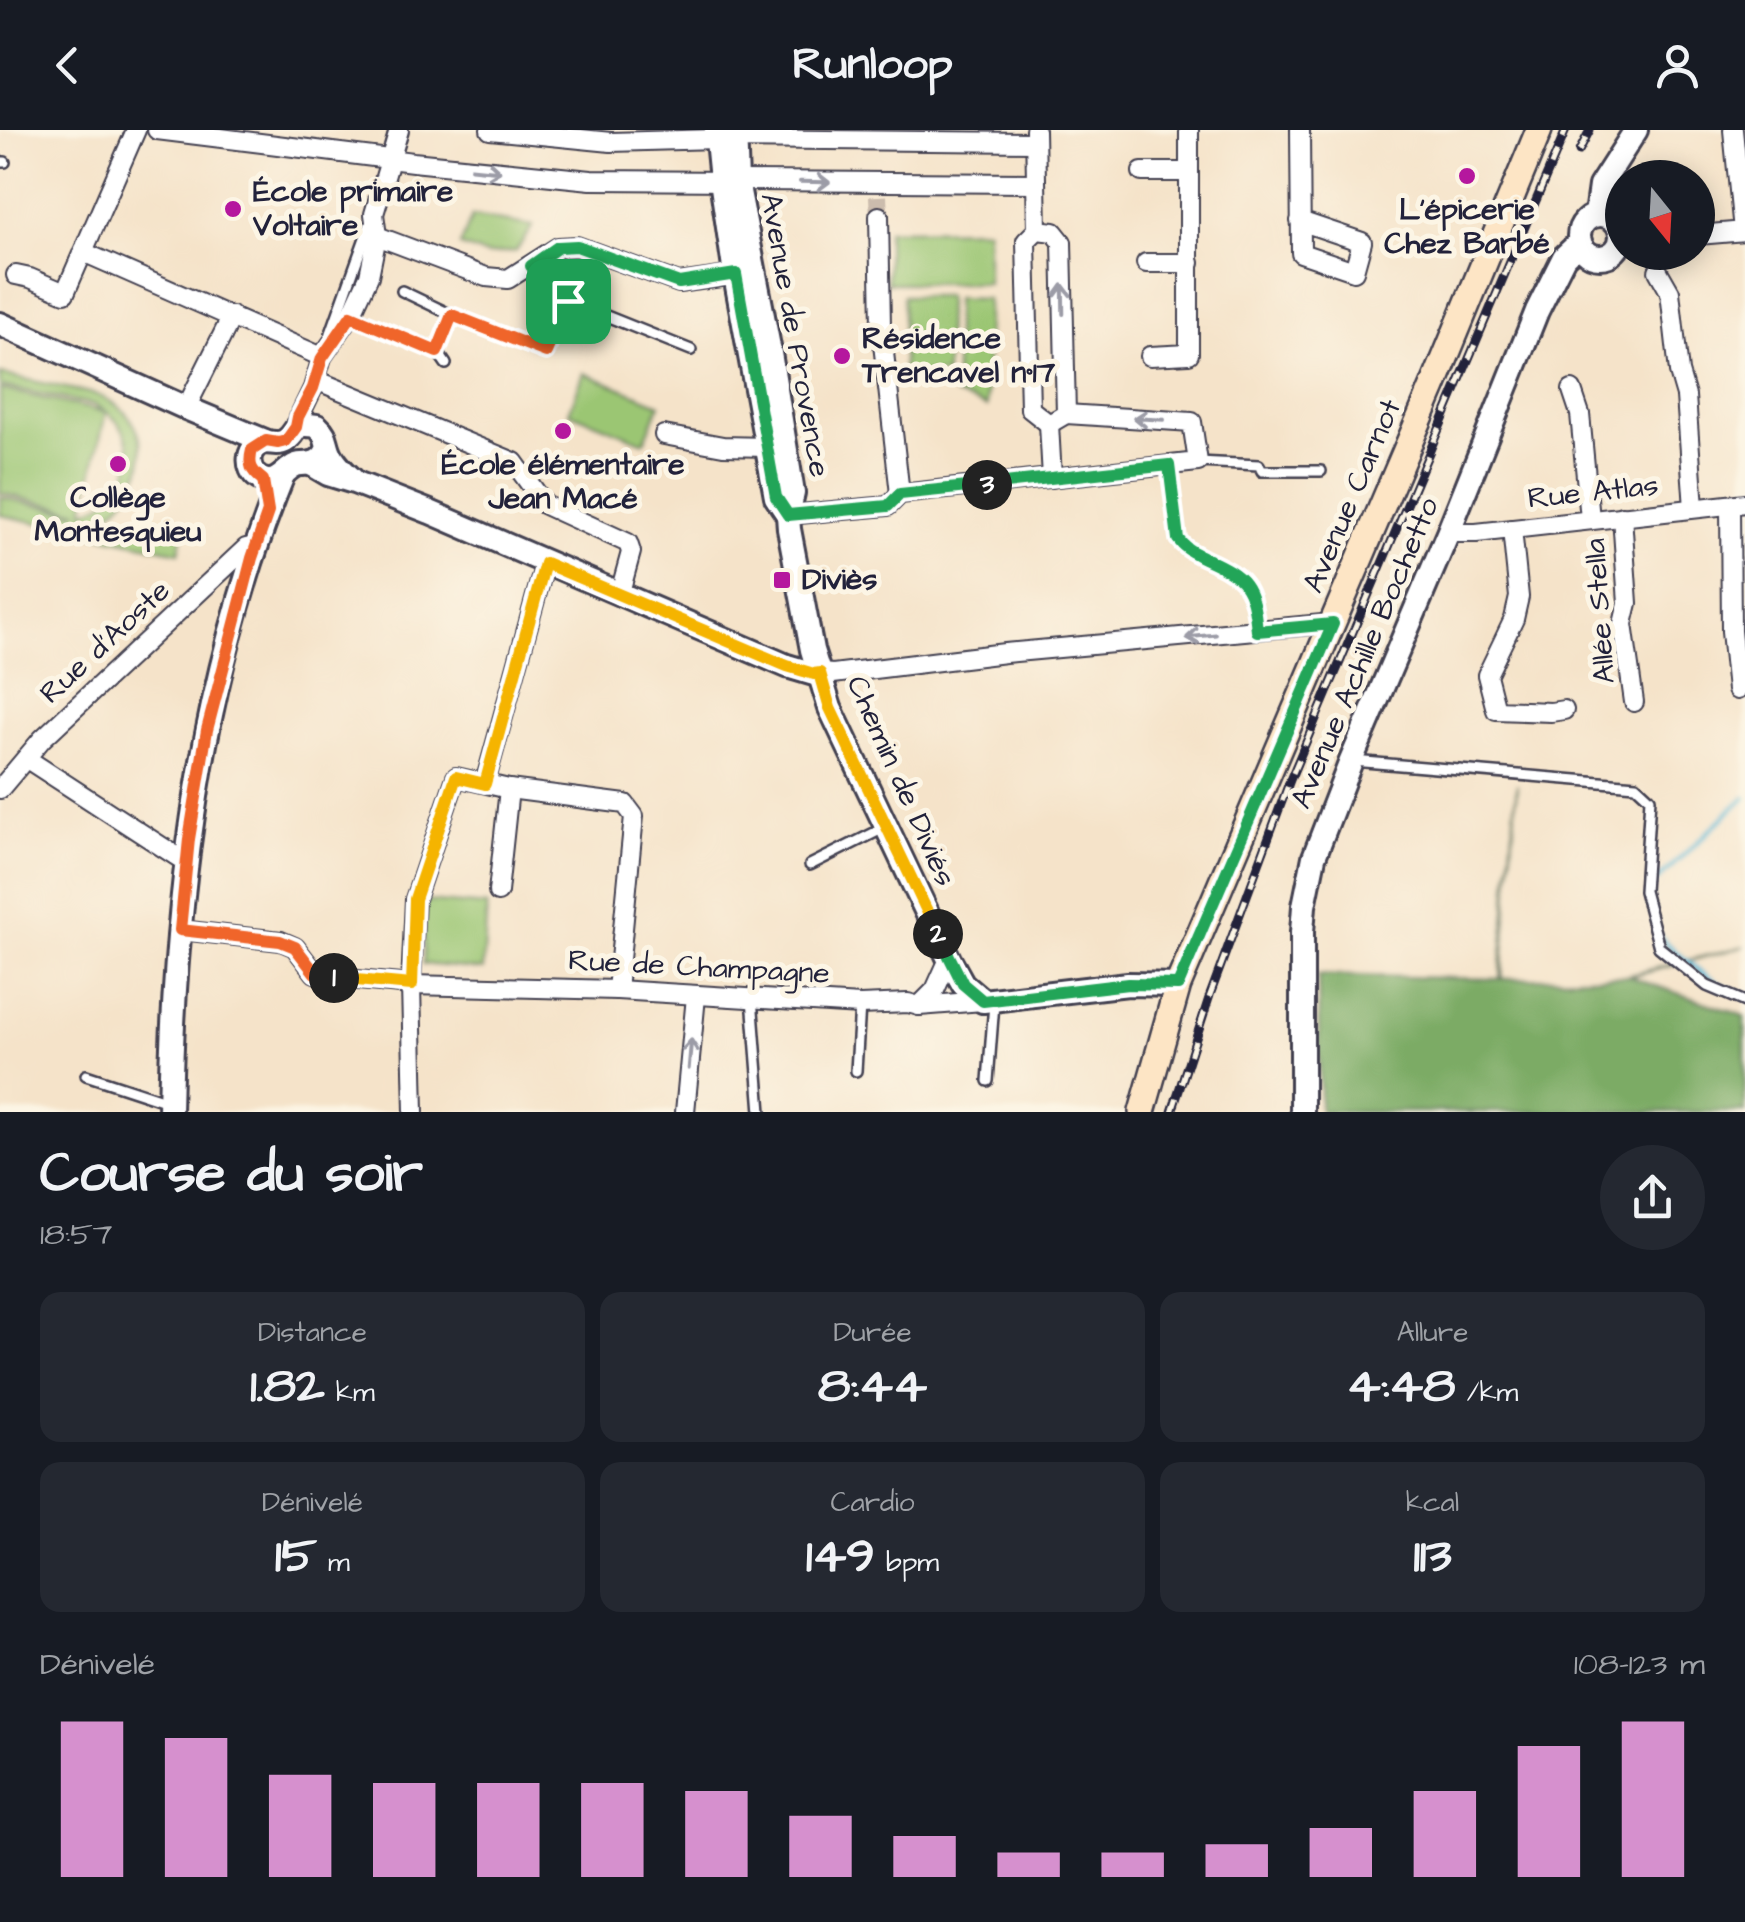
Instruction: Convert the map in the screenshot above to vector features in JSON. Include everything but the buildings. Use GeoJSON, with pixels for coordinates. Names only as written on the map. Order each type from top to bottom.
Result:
{"type":"FeatureCollection","features":[{"type":"Feature","properties":{"kind":"main road","name":"Avenue Carnot"},"geometry":{"type":"LineString","coordinates":[[1142,1112],[1178,985],[1539,130]]}},
{"type":"Feature","properties":{"kind":"street"},"geometry":{"type":"LineString","coordinates":[[16,275],[64,293],[136,130]]}},
{"type":"Feature","properties":{"kind":"street"},"geometry":{"type":"LineString","coordinates":[[156,130],[591,180],[729,180],[878,190],[1036,183]]}},
{"type":"Feature","properties":{"kind":"street"},"geometry":{"type":"LineString","coordinates":[[0,324],[234,428],[259,446],[286,441],[307,426],[322,358],[351,316],[369,276],[377,236],[374,214],[399,130]]}},
{"type":"Feature","properties":{"kind":"street"},"geometry":{"type":"LineString","coordinates":[[490,130],[611,136],[1035,136],[1037,230],[1026,241],[1030,409],[1057,419],[1192,422],[1198,462],[900,494],[888,506],[788,515],[796,576],[820,673]]}},
{"type":"Feature","properties":{"kind":"street"},"geometry":{"type":"LineString","coordinates":[[1150,356],[1189,354],[1189,130]]}},
{"type":"Feature","properties":{"kind":"street"},"geometry":{"type":"LineString","coordinates":[[1300,130],[1300,221]]}},
{"type":"Feature","properties":{"kind":"street"},"geometry":{"type":"LineString","coordinates":[[1596,215],[1600,186],[1636,130]]}},
{"type":"Feature","properties":{"kind":"street"},"geometry":{"type":"LineString","coordinates":[[1715,234],[1744,231],[1732,130]]}},
{"type":"Feature","properties":{"kind":"street","name":"Avenue de Provence"},"geometry":{"type":"LineString","coordinates":[[725,134],[736,274],[776,497],[788,515]]}},
{"type":"Feature","properties":{"kind":"street"},"geometry":{"type":"LineString","coordinates":[[1142,172],[1189,172]]}},
{"type":"Feature","properties":{"kind":"street","name":"Avenue de Provence"},"geometry":{"type":"LineString","coordinates":[[729,180],[769,347],[793,493],[788,515]]}},
{"type":"Feature","properties":{"kind":"street"},"geometry":{"type":"LineString","coordinates":[[1605,216],[1596,215],[1584,222],[1579,235],[1588,253],[1605,255]]}},
{"type":"Feature","properties":{"kind":"street"},"geometry":{"type":"LineString","coordinates":[[879,216],[881,326],[900,494]]}},
{"type":"Feature","properties":{"kind":"street"},"geometry":{"type":"LineString","coordinates":[[1037,230],[1054,232],[1062,242],[1052,478]]}},
{"type":"Feature","properties":{"kind":"street"},"geometry":{"type":"LineString","coordinates":[[377,236],[486,278],[508,279],[558,247],[577,246],[679,283],[736,274]]}},
{"type":"Feature","properties":{"kind":"street","name":"Avenue Achille Bochetto"},"geometry":{"type":"LineString","coordinates":[[1302,1112],[1304,906],[1314,857],[1537,311],[1564,257],[1580,242]]}},
{"type":"Feature","properties":{"kind":"street"},"geometry":{"type":"LineString","coordinates":[[82,252],[322,358]]}},
{"type":"Feature","properties":{"kind":"street"},"geometry":{"type":"LineString","coordinates":[[1146,264],[1190,263]]}},
{"type":"Feature","properties":{"kind":"street"},"geometry":{"type":"LineString","coordinates":[[1658,271],[1670,292],[1679,372],[1686,396],[1694,508]]}},
{"type":"Feature","properties":{"kind":"street"},"geometry":{"type":"LineString","coordinates":[[186,408],[232,316]]}},
{"type":"Feature","properties":{"kind":"street"},"geometry":{"type":"LineString","coordinates":[[314,384],[514,462],[544,505],[628,542],[630,552],[619,596]]}},
{"type":"Feature","properties":{"kind":"street"},"geometry":{"type":"LineString","coordinates":[[1572,390],[1580,414],[1590,519]]}},
{"type":"Feature","properties":{"kind":"street"},"geometry":{"type":"LineString","coordinates":[[259,446],[249,461],[252,471],[273,478],[320,456],[328,438],[307,426]]}},
{"type":"Feature","properties":{"kind":"street"},"geometry":{"type":"LineString","coordinates":[[664,435],[723,446],[768,447]]}},
{"type":"Feature","properties":{"kind":"street"},"geometry":{"type":"LineString","coordinates":[[320,456],[354,482],[619,596],[814,674],[1333,624]]}},
{"type":"Feature","properties":{"kind":"street"},"geometry":{"type":"LineString","coordinates":[[170,1107],[173,1007],[189,839],[207,730],[255,546],[268,512],[273,478]]}},
{"type":"Feature","properties":{"kind":"street"},"geometry":{"type":"LineString","coordinates":[[1737,504],[1730,631],[1737,690]]}},
{"type":"Feature","properties":{"kind":"street","name":"Rue Atlas"},"geometry":{"type":"LineString","coordinates":[[1448,533],[1737,504]]}},
{"type":"Feature","properties":{"kind":"street","name":"Allée Stella"},"geometry":{"type":"LineString","coordinates":[[1622,516],[1628,603],[1623,624],[1634,702]]}},
{"type":"Feature","properties":{"kind":"street"},"geometry":{"type":"LineString","coordinates":[[1512,529],[1519,597],[1514,618],[1487,675],[1496,710],[1564,710]]}},
{"type":"Feature","properties":{"kind":"street","name":"Rue d'Aoste"},"geometry":{"type":"LineString","coordinates":[[0,789],[42,739],[246,548],[255,546]]}},
{"type":"Feature","properties":{"kind":"street"},"geometry":{"type":"LineString","coordinates":[[485,784],[545,563]]}},
{"type":"Feature","properties":{"kind":"street","name":"Chemin de Diviés"},"geometry":{"type":"LineString","coordinates":[[820,673],[830,708],[950,959],[963,984],[988,1001]]}},
{"type":"Feature","properties":{"kind":"street"},"geometry":{"type":"LineString","coordinates":[[27,759],[187,863]]}},
{"type":"Feature","properties":{"kind":"street"},"geometry":{"type":"LineString","coordinates":[[414,1112],[415,899],[456,777],[509,790],[625,804],[634,816],[618,990]]}},
{"type":"Feature","properties":{"kind":"street"},"geometry":{"type":"LineString","coordinates":[[498,892],[509,790]]}},
{"type":"Feature","properties":{"kind":"street"},"geometry":{"type":"LineString","coordinates":[[155,840],[189,839]]}},
{"type":"Feature","properties":{"kind":"street","name":"Rue de Champagne"},"geometry":{"type":"LineString","coordinates":[[180,930],[280,941],[295,947],[315,973],[326,977],[412,985],[618,990],[860,1005],[988,1001]]}},
{"type":"Feature","properties":{"kind":"street"},"geometry":{"type":"LineString","coordinates":[[919,1006],[935,990],[950,959]]}},
{"type":"Feature","properties":{"kind":"street"},"geometry":{"type":"LineString","coordinates":[[988,1001],[1128,984],[1178,985]]}},
{"type":"Feature","properties":{"kind":"street"},"geometry":{"type":"LineString","coordinates":[[685,1112],[696,996]]}},
{"type":"Feature","properties":{"kind":"lane"},"geometry":{"type":"LineString","coordinates":[[322,358],[374,214]]}},
{"type":"Feature","properties":{"kind":"lane"},"geometry":{"type":"LineString","coordinates":[[531,266],[551,291],[568,301],[691,350]]}},
{"type":"Feature","properties":{"kind":"lane"},"geometry":{"type":"LineString","coordinates":[[402,292],[546,352],[568,301]]}},
{"type":"Feature","properties":{"kind":"lane"},"geometry":{"type":"LineString","coordinates":[[437,352],[452,315]]}},
{"type":"Feature","properties":{"kind":"lane"},"geometry":{"type":"LineString","coordinates":[[351,316],[437,352],[446,364]]}},
{"type":"Feature","properties":{"kind":"lane"},"geometry":{"type":"LineString","coordinates":[[1198,462],[1258,465],[1262,472],[1321,472]]}},
{"type":"Feature","properties":{"kind":"lane"},"geometry":{"type":"LineString","coordinates":[[1169,465],[1178,539],[1184,548],[1229,569],[1245,584],[1254,600],[1257,631]]}},
{"type":"Feature","properties":{"kind":"lane"},"geometry":{"type":"LineString","coordinates":[[1350,761],[1636,785],[1650,798],[1644,891],[1659,946],[1706,986],[1745,1002]]}},
{"type":"Feature","properties":{"kind":"lane"},"geometry":{"type":"LineString","coordinates":[[810,866],[887,826]]}},
{"type":"Feature","properties":{"kind":"lane"},"geometry":{"type":"LineString","coordinates":[[752,998],[761,1112]]}},
{"type":"Feature","properties":{"kind":"lane"},"geometry":{"type":"LineString","coordinates":[[988,1001],[988,1081]]}},
{"type":"Feature","properties":{"kind":"lane"},"geometry":{"type":"LineString","coordinates":[[856,1071],[860,1005]]}},
{"type":"Feature","properties":{"kind":"lane"},"geometry":{"type":"LineString","coordinates":[[86,1075],[170,1107]]}},
{"type":"Feature","properties":{"kind":"green space"},"geometry":{"type":"Polygon","coordinates":[[[472,216],[533,226],[516,251],[487,255],[460,246],[472,216]]]}},
{"type":"Feature","properties":{"kind":"green space"},"geometry":{"type":"Polygon","coordinates":[[[987,229],[987,283],[887,283],[887,230],[987,229]]]}},
{"type":"Feature","properties":{"kind":"green space"},"geometry":{"type":"Polygon","coordinates":[[[903,296],[947,296],[946,374],[903,374],[903,296]]]}},
{"type":"Feature","properties":{"kind":"green space"},"geometry":{"type":"Polygon","coordinates":[[[955,298],[987,299],[987,407],[955,395],[955,298]]]}},
{"type":"Feature","properties":{"kind":"green space"},"geometry":{"type":"Polygon","coordinates":[[[584,373],[660,404],[644,442],[569,412],[584,373]]]}},
{"type":"Feature","properties":{"kind":"green space"},"geometry":{"type":"Polygon","coordinates":[[[0,374],[95,394],[116,404],[139,434],[140,471],[120,504],[102,518],[183,535],[179,552],[0,515],[0,497],[78,511],[0,493],[0,389],[104,412],[94,405],[0,386],[0,374]],[[106,413],[84,511],[116,491],[126,477],[130,461],[123,430],[106,413]]]}},
{"type":"Feature","properties":{"kind":"green space"},"geometry":{"type":"Polygon","coordinates":[[[1517,784],[1502,979],[1625,976],[1745,946],[1630,977],[1745,1016],[1745,1112],[1320,1112],[1318,975],[1500,979],[1517,784]]]}},
{"type":"Feature","properties":{"kind":"green space"},"geometry":{"type":"Polygon","coordinates":[[[425,901],[487,906],[483,970],[423,964],[425,901]]]}},
{"type":"Feature","properties":{"kind":"waterway"},"geometry":{"type":"LineString","coordinates":[[1651,904],[1651,886],[1745,797]]}},
{"type":"Feature","properties":{"kind":"waterway"},"geometry":{"type":"LineString","coordinates":[[1658,934],[1710,978],[1745,994]]}},
{"type":"Feature","properties":{"kind":"tunnel"},"geometry":{"type":"LineString","coordinates":[[878,196],[879,216]]}},
{"type":"Feature","properties":{"kind":"railway"},"geometry":{"type":"LineString","coordinates":[[1172,1112],[1210,995],[1290,780],[1566,130]]}},
{"type":"Feature","properties":{"kind":"railway"},"geometry":{"type":"LineString","coordinates":[[1579,151],[1590,130]]}},
{"type":"Feature","properties":{"kind":"place","name":"L'épicerie Chez Barbé"},"geometry":{"type":"Point","coordinates":[1467,176]}},
{"type":"Feature","properties":{"kind":"place","name":"École primaire Voltaire"},"geometry":{"type":"Point","coordinates":[233,209]}},
{"type":"Feature","properties":{"kind":"place","name":"Résidence Trencavel n°17"},"geometry":{"type":"Point","coordinates":[842,356]}},
{"type":"Feature","properties":{"kind":"place","name":"École élémentaire Jean Macé"},"geometry":{"type":"Point","coordinates":[563,431]}},
{"type":"Feature","properties":{"kind":"place","name":"Collège Montesquieu"},"geometry":{"type":"Point","coordinates":[118,464]}},
{"type":"Feature","properties":{"kind":"place","name":"Diviès"},"geometry":{"type":"Point","coordinates":[782,580]}},
{"type":"Feature","properties":{"kind":"route"},"geometry":{"type":"LineString","coordinates":[[577,246],[679,283],[736,274],[776,497],[788,515],[888,506],[900,494],[1169,465],[1178,539],[1184,548],[1229,569],[1245,584],[1254,600],[1257,631],[1333,624],[1178,985],[1128,984],[983,1001],[963,984],[950,959],[830,708],[820,673],[787,666],[545,563],[485,784],[456,777],[415,899],[412,985],[326,977],[315,973],[295,947],[280,941],[180,930],[189,839],[207,730],[255,546],[268,512],[263,480],[252,471],[249,461],[252,450],[266,441],[286,441],[313,388],[322,358],[351,316],[437,352],[452,315],[546,352],[568,301],[551,291],[531,266],[558,247],[577,246]]}}]}
